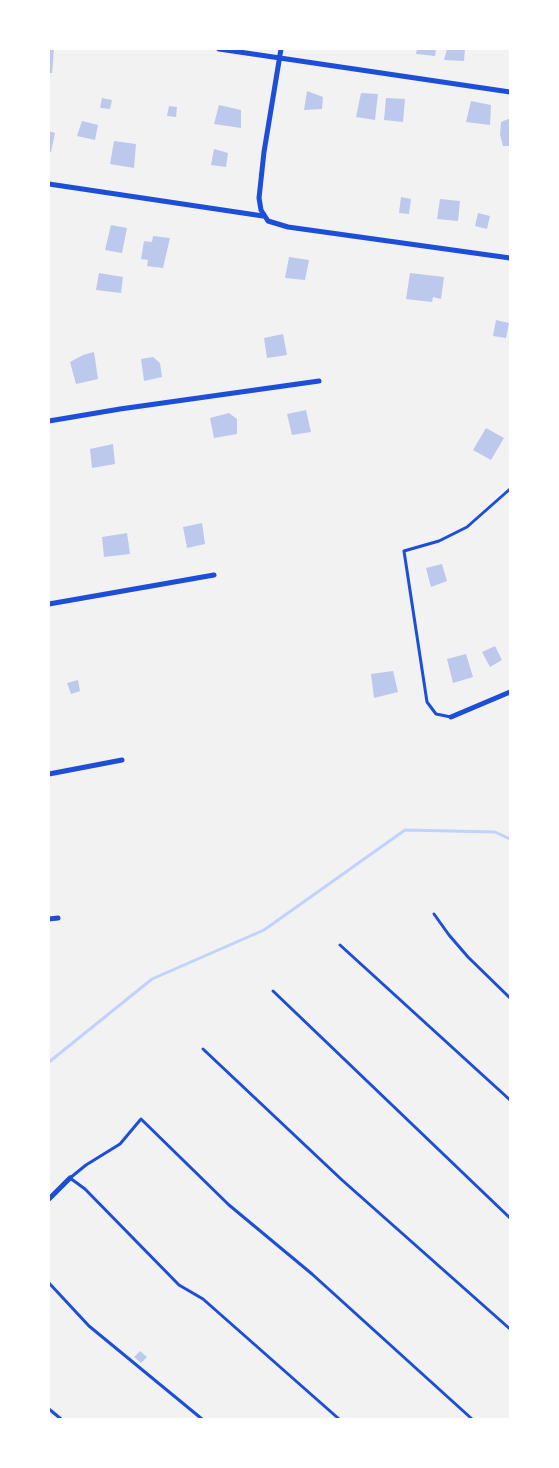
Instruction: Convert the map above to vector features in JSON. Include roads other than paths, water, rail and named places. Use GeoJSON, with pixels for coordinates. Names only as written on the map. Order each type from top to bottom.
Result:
{"type":"FeatureCollection","features":[{"type":"Feature","properties":{"kind":"street"},"geometry":{"type":"LineString","coordinates":[[219,49],[510,92]]}},
{"type":"Feature","properties":{"kind":"street"},"geometry":{"type":"LineString","coordinates":[[281,49],[260,182],[259,198],[264,216],[268,222],[288,227],[510,258]]}},
{"type":"Feature","properties":{"kind":"street"},"geometry":{"type":"LineString","coordinates":[[49,184],[264,216]]}},
{"type":"Feature","properties":{"kind":"street"},"geometry":{"type":"LineString","coordinates":[[49,421],[120,409],[320,381]]}},
{"type":"Feature","properties":{"kind":"street"},"geometry":{"type":"LineString","coordinates":[[49,604],[214,575]]}},
{"type":"Feature","properties":{"kind":"street"},"geometry":{"type":"LineString","coordinates":[[451,717],[510,692]]}},
{"type":"Feature","properties":{"kind":"street"},"geometry":{"type":"LineString","coordinates":[[49,774],[122,760]]}},
{"type":"Feature","properties":{"kind":"street"},"geometry":{"type":"LineString","coordinates":[[49,919],[58,918]]}},
{"type":"Feature","properties":{"kind":"street"},"geometry":{"type":"LineString","coordinates":[[49,1199],[70,1178]]}},
{"type":"Feature","properties":{"kind":"lane"},"geometry":{"type":"LineString","coordinates":[[451,717],[436,714],[427,702],[404,552],[440,541],[467,527],[510,490]]}},
{"type":"Feature","properties":{"kind":"lane"},"geometry":{"type":"LineString","coordinates":[[434,914],[468,957],[510,998]]}},
{"type":"Feature","properties":{"kind":"lane"},"geometry":{"type":"LineString","coordinates":[[340,945],[510,1100]]}},
{"type":"Feature","properties":{"kind":"lane"},"geometry":{"type":"LineString","coordinates":[[273,991],[510,1218]]}},
{"type":"Feature","properties":{"kind":"lane"},"geometry":{"type":"LineString","coordinates":[[203,1049],[342,1180],[510,1329]]}},
{"type":"Feature","properties":{"kind":"lane"},"geometry":{"type":"LineString","coordinates":[[339,1419],[203,1299],[179,1286],[85,1188],[70,1178],[86,1165],[120,1144],[141,1119],[229,1205],[312,1274],[472,1419]]}},
{"type":"Feature","properties":{"kind":"lane"},"geometry":{"type":"LineString","coordinates":[[49,1283],[89,1326],[202,1419]]}},
{"type":"Feature","properties":{"kind":"lane"},"geometry":{"type":"LineString","coordinates":[[49,1409],[61,1419]]}},
{"type":"Feature","properties":{"kind":"waterway"},"geometry":{"type":"LineString","coordinates":[[49,1062],[152,979],[264,930],[405,830],[495,832],[510,839]]}}]}
